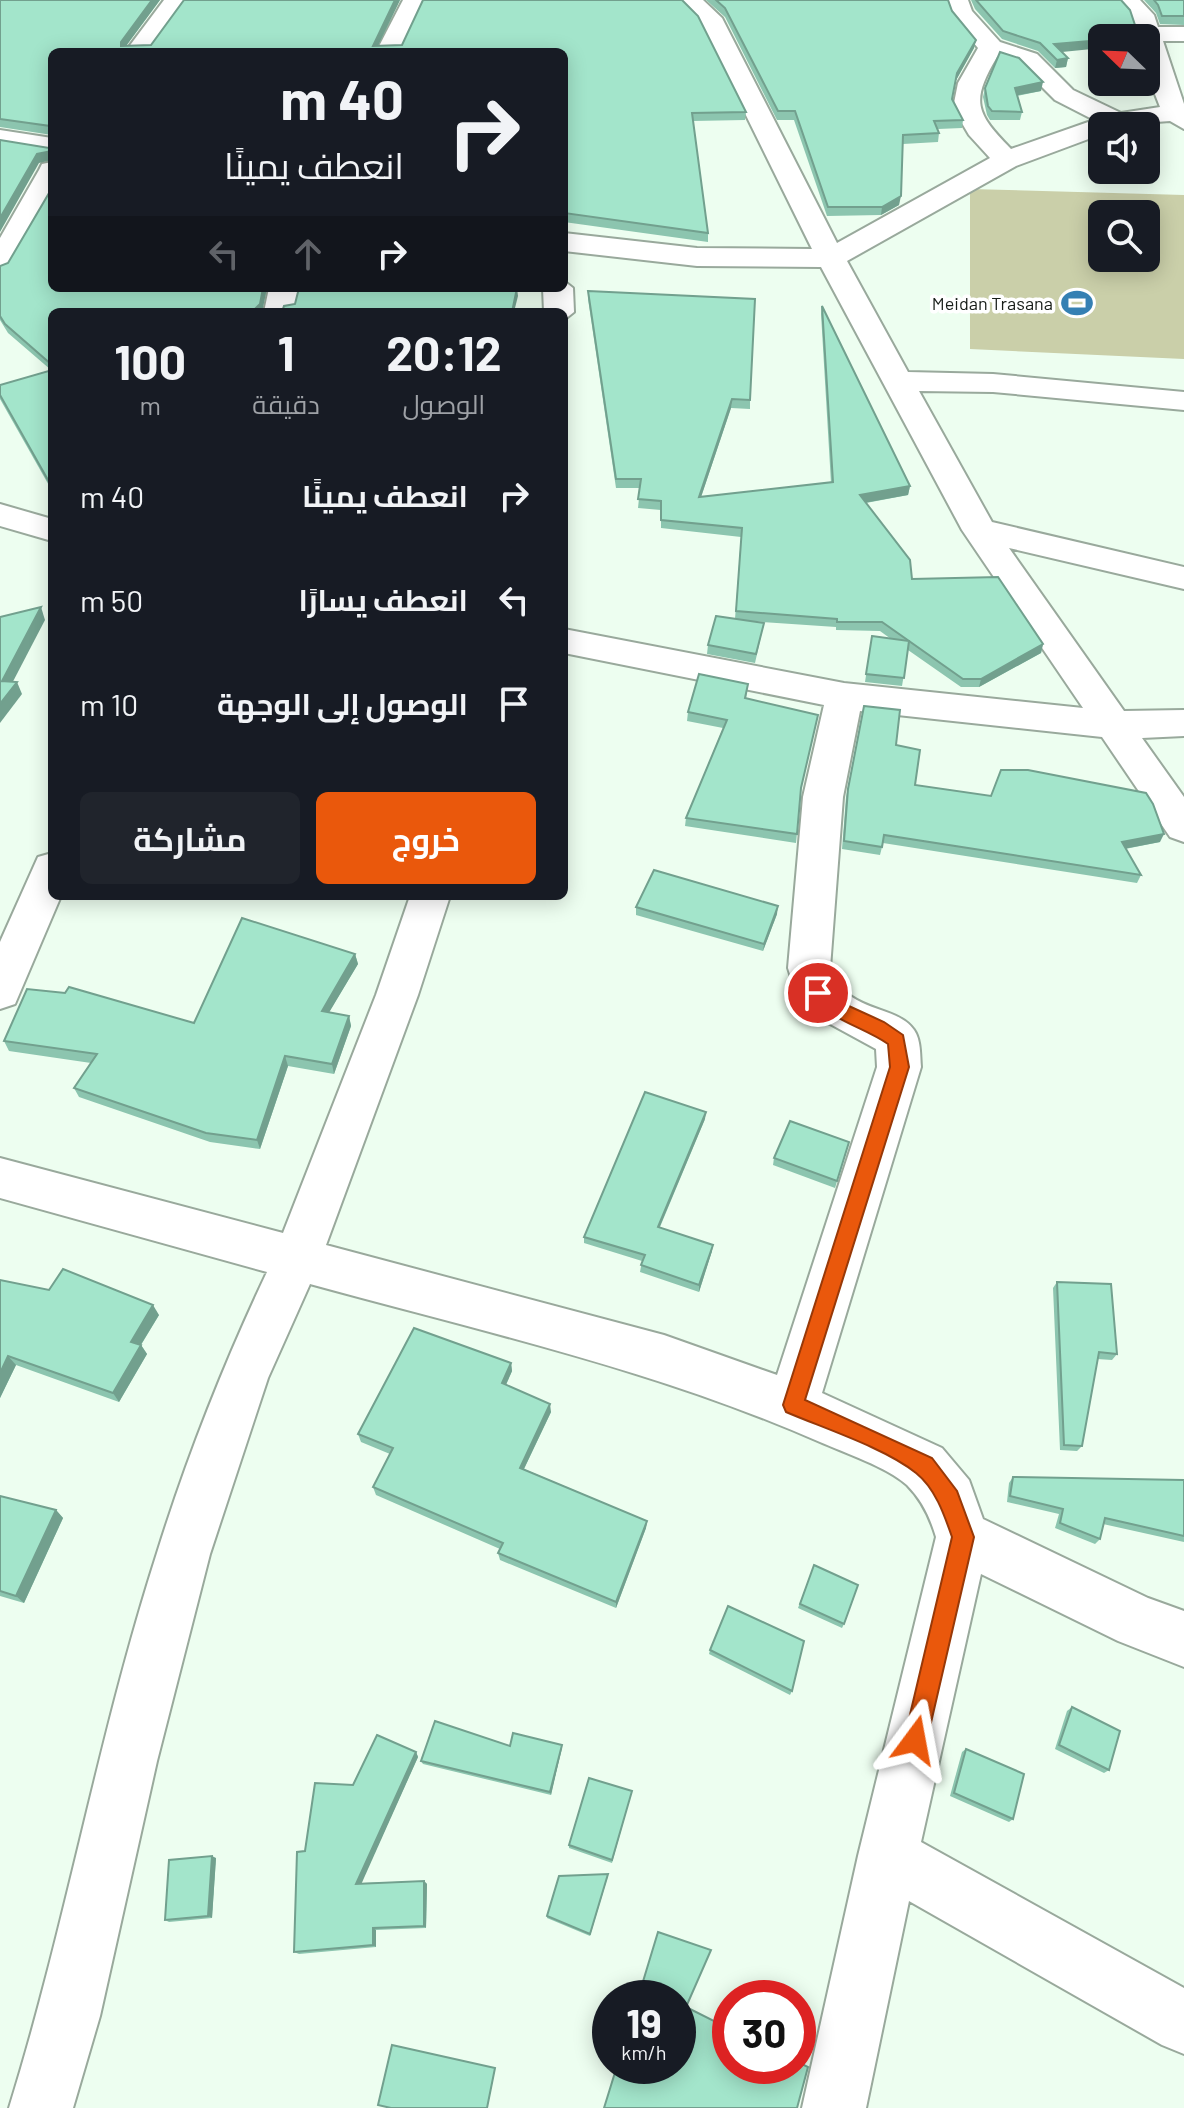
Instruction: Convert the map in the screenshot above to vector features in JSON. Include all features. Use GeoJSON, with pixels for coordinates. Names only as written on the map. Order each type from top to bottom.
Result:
{"type":"FeatureCollection","features":[{"type":"Feature","properties":{"kind":"street"},"geometry":{"type":"LineString","coordinates":[[140,48],[176,0]]}},
{"type":"Feature","properties":{"kind":"street"},"geometry":{"type":"LineString","coordinates":[[390,48],[415,0]]}},
{"type":"Feature","properties":{"kind":"street"},"geometry":{"type":"LineString","coordinates":[[689,0],[710,18],[831,258],[979,530],[1184,827]]}},
{"type":"Feature","properties":{"kind":"street"},"geometry":{"type":"LineString","coordinates":[[956,0],[961,13],[991,47],[1028,59],[1064,95],[1099,112]]}},
{"type":"Feature","properties":{"kind":"street"},"geometry":{"type":"LineString","coordinates":[[1127,0],[1142,15],[1145,24]]}},
{"type":"Feature","properties":{"kind":"street"},"geometry":{"type":"LineString","coordinates":[[1160,34],[1184,34]]}},
{"type":"Feature","properties":{"kind":"street"},"geometry":{"type":"LineString","coordinates":[[991,47],[968,83],[966,106],[976,128],[1007,160]]}},
{"type":"Feature","properties":{"kind":"street"},"geometry":{"type":"LineString","coordinates":[[1160,75],[1164,90],[1180,117],[1160,118]]}},
{"type":"Feature","properties":{"kind":"street"},"geometry":{"type":"LineString","coordinates":[[568,242],[697,257],[831,258],[1007,160],[1088,130]]}},
{"type":"Feature","properties":{"kind":"street"},"geometry":{"type":"LineString","coordinates":[[0,138],[48,145]]}},
{"type":"Feature","properties":{"kind":"street"},"geometry":{"type":"LineString","coordinates":[[0,263],[48,177]]}},
{"type":"Feature","properties":{"kind":"street"},"geometry":{"type":"LineString","coordinates":[[899,381],[993,383],[1184,401]]}},
{"type":"Feature","properties":{"kind":"street"},"geometry":{"type":"LineString","coordinates":[[0,515],[48,529]]}},
{"type":"Feature","properties":{"kind":"street"},"geometry":{"type":"LineString","coordinates":[[979,530],[1184,578]]}},
{"type":"Feature","properties":{"kind":"street"},"geometry":{"type":"LineString","coordinates":[[568,642],[844,696],[1114,725],[1184,723]]}},
{"type":"Feature","properties":{"kind":"street"},"geometry":{"type":"LineString","coordinates":[[793,1405],[899,1067],[897,1040],[878,1027],[844,1013],[818,993],[809,968],[823,797],[844,696]]}},
{"type":"Feature","properties":{"kind":"street"},"geometry":{"type":"LineString","coordinates":[[0,992],[48,878]]}},
{"type":"Feature","properties":{"kind":"street"},"geometry":{"type":"LineString","coordinates":[[41,2108],[69,2016],[128,1761],[183,1554],[243,1377],[296,1261],[397,995],[429,900]]}},
{"type":"Feature","properties":{"kind":"street"},"geometry":{"type":"LineString","coordinates":[[0,1178],[296,1261],[664,1358],[793,1405],[889,1447],[924,1466],[950,1498],[963,1537],[888,1856],[834,2108]]}},
{"type":"Feature","properties":{"kind":"street"},"geometry":{"type":"LineString","coordinates":[[963,1537],[1137,1622],[1184,1639]]}},
{"type":"Feature","properties":{"kind":"street"},"geometry":{"type":"LineString","coordinates":[[888,1856],[1184,2023]]}},
{"type":"Feature","properties":{"kind":"green space","name":"Meidan Trasana"},"geometry":{"type":"Polygon","coordinates":[[[970,189],[1184,195],[1184,359],[970,349],[970,189]]]}},
{"type":"Feature","properties":{"kind":"building"},"geometry":{"type":"Polygon","coordinates":[[[0,0],[152,0],[121,46],[151,45],[184,0],[395,0],[373,46],[402,45],[423,0],[682,0],[698,16],[746,112],[692,113],[708,233],[568,214],[568,48],[48,48],[48,126],[0,119],[0,0]]]}},
{"type":"Feature","properties":{"kind":"building"},"geometry":{"type":"Polygon","coordinates":[[[716,0],[948,0],[952,11],[976,40],[957,73],[952,99],[963,120],[934,121],[939,133],[903,135],[901,196],[882,207],[828,207],[795,111],[778,111],[725,8],[716,0]]]}},
{"type":"Feature","properties":{"kind":"building"},"geometry":{"type":"Polygon","coordinates":[[[976,0],[1121,0],[1130,10],[1135,24],[1088,24],[1088,41],[1054,44],[1068,58],[1057,60],[1040,43],[1003,31],[976,0]]]}},
{"type":"Feature","properties":{"kind":"building"},"geometry":{"type":"Polygon","coordinates":[[[1154,0],[1184,0],[1184,16],[1162,16],[1154,0]]]}},
{"type":"Feature","properties":{"kind":"building"},"geometry":{"type":"Polygon","coordinates":[[[1000,52],[1019,58],[1043,82],[1015,88],[1022,112],[992,111],[988,106],[985,88],[1000,52]]]}},
{"type":"Feature","properties":{"kind":"building"},"geometry":{"type":"Polygon","coordinates":[[[0,140],[48,148],[48,152],[37,154],[0,218],[0,140]]]}},
{"type":"Feature","properties":{"kind":"building"},"geometry":{"type":"Polygon","coordinates":[[[48,195],[48,292],[262,292],[256,308],[48,308],[48,362],[0,316],[0,266],[8,263],[48,195]]]}},
{"type":"Feature","properties":{"kind":"building"},"geometry":{"type":"Polygon","coordinates":[[[588,291],[755,299],[750,400],[732,399],[699,497],[833,482],[822,306],[910,486],[860,495],[910,560],[912,579],[998,577],[1043,644],[981,679],[963,679],[882,622],[837,622],[837,619],[736,611],[742,528],[661,520],[661,501],[638,499],[641,479],[616,479],[588,291]]]}},
{"type":"Feature","properties":{"kind":"building"},"geometry":{"type":"Polygon","coordinates":[[[298,292],[516,292],[513,308],[283,308],[295,304],[298,292]]]}},
{"type":"Feature","properties":{"kind":"building"},"geometry":{"type":"Polygon","coordinates":[[[48,371],[48,480],[0,395],[0,385],[48,371]]]}},
{"type":"Feature","properties":{"kind":"building"},"geometry":{"type":"Polygon","coordinates":[[[41,607],[2,681],[17,682],[0,704],[0,617],[41,607]]]}},
{"type":"Feature","properties":{"kind":"building"},"geometry":{"type":"Polygon","coordinates":[[[716,616],[764,623],[756,654],[708,645],[716,616]]]}},
{"type":"Feature","properties":{"kind":"building"},"geometry":{"type":"Polygon","coordinates":[[[872,636],[909,641],[904,678],[866,674],[872,636]]]}},
{"type":"Feature","properties":{"kind":"building"},"geometry":{"type":"Polygon","coordinates":[[[699,674],[748,684],[745,698],[818,715],[801,788],[797,834],[686,818],[727,720],[688,712],[699,674]]]}},
{"type":"Feature","properties":{"kind":"building"},"geometry":{"type":"Polygon","coordinates":[[[864,706],[900,710],[896,745],[920,750],[915,785],[991,796],[1001,770],[1028,770],[1146,793],[1164,834],[1122,842],[1141,875],[884,835],[882,847],[844,841],[848,789],[864,706]]]}},
{"type":"Feature","properties":{"kind":"building"},"geometry":{"type":"Polygon","coordinates":[[[654,870],[778,906],[764,944],[636,907],[654,870]]]}},
{"type":"Feature","properties":{"kind":"building"},"geometry":{"type":"Polygon","coordinates":[[[242,918],[355,954],[322,1011],[349,1016],[332,1064],[285,1056],[257,1140],[206,1133],[74,1088],[97,1054],[4,1041],[27,989],[65,993],[69,987],[194,1023],[242,918]]]}},
{"type":"Feature","properties":{"kind":"building"},"geometry":{"type":"Polygon","coordinates":[[[645,1092],[706,1112],[658,1227],[713,1245],[699,1285],[641,1265],[645,1255],[584,1237],[645,1092]]]}},
{"type":"Feature","properties":{"kind":"building"},"geometry":{"type":"Polygon","coordinates":[[[790,1121],[849,1142],[837,1181],[774,1158],[790,1121]]]}},
{"type":"Feature","properties":{"kind":"building"},"geometry":{"type":"Polygon","coordinates":[[[63,1269],[153,1305],[131,1342],[141,1345],[113,1393],[8,1356],[0,1373],[0,1280],[49,1290],[63,1269]]]}},
{"type":"Feature","properties":{"kind":"building"},"geometry":{"type":"Polygon","coordinates":[[[1057,1282],[1111,1284],[1117,1354],[1099,1352],[1082,1446],[1064,1445],[1057,1282]]]}},
{"type":"Feature","properties":{"kind":"building"},"geometry":{"type":"Polygon","coordinates":[[[414,1328],[511,1363],[502,1383],[550,1404],[520,1468],[647,1521],[616,1602],[498,1553],[503,1543],[373,1487],[393,1448],[358,1434],[414,1328]]]}},
{"type":"Feature","properties":{"kind":"building"},"geometry":{"type":"Polygon","coordinates":[[[1013,1477],[1184,1480],[1184,1536],[1105,1518],[1100,1539],[1060,1523],[1063,1509],[1010,1496],[1013,1477]]]}},
{"type":"Feature","properties":{"kind":"building"},"geometry":{"type":"Polygon","coordinates":[[[0,1496],[56,1510],[16,1596],[0,1591],[0,1496]]]}},
{"type":"Feature","properties":{"kind":"building"},"geometry":{"type":"Polygon","coordinates":[[[814,1565],[858,1585],[844,1624],[800,1604],[814,1565]]]}},
{"type":"Feature","properties":{"kind":"building"},"geometry":{"type":"Polygon","coordinates":[[[728,1606],[804,1641],[792,1691],[710,1650],[728,1606]]]}},
{"type":"Feature","properties":{"kind":"building"},"geometry":{"type":"Polygon","coordinates":[[[1072,1707],[1120,1731],[1109,1770],[1059,1745],[1072,1707]]]}},
{"type":"Feature","properties":{"kind":"building"},"geometry":{"type":"Polygon","coordinates":[[[435,1721],[510,1746],[513,1733],[562,1745],[550,1792],[421,1761],[435,1721]]]}},
{"type":"Feature","properties":{"kind":"building"},"geometry":{"type":"Polygon","coordinates":[[[377,1735],[416,1752],[356,1884],[424,1881],[424,1926],[373,1928],[373,1945],[294,1952],[297,1852],[305,1851],[315,1783],[353,1785],[377,1735]]]}},
{"type":"Feature","properties":{"kind":"building"},"geometry":{"type":"Polygon","coordinates":[[[966,1749],[1024,1774],[1013,1819],[954,1793],[966,1749]]]}},
{"type":"Feature","properties":{"kind":"building"},"geometry":{"type":"Polygon","coordinates":[[[589,1778],[632,1791],[612,1860],[569,1845],[589,1778]]]}},
{"type":"Feature","properties":{"kind":"building"},"geometry":{"type":"Polygon","coordinates":[[[212,1856],[208,1916],[165,1920],[169,1860],[212,1856]]]}},
{"type":"Feature","properties":{"kind":"building"},"geometry":{"type":"Polygon","coordinates":[[[608,1874],[590,1934],[547,1916],[559,1876],[608,1874]]]}},
{"type":"Feature","properties":{"kind":"building"},"geometry":{"type":"Polygon","coordinates":[[[658,1932],[711,1950],[696,1984],[696,1980],[643,1980],[658,1932]]]}},
{"type":"Feature","properties":{"kind":"building"},"geometry":{"type":"Polygon","coordinates":[[[696,2012],[712,2020],[712,2084],[803,2084],[797,2108],[604,2108],[611,2084],[696,2084],[696,2012]]]}},
{"type":"Feature","properties":{"kind":"building"},"geometry":{"type":"Polygon","coordinates":[[[392,2045],[495,2068],[487,2108],[391,2108],[378,2105],[392,2045]]]}},
{"type":"Feature","properties":{"kind":"place","name":"Meidan Trasana"},"geometry":{"type":"Point","coordinates":[1077,303]}},
{"type":"Feature","properties":{"kind":"route"},"geometry":{"type":"LineString","coordinates":[[818,993],[844,1013],[878,1027],[897,1040],[899,1067],[793,1405],[889,1447],[924,1466],[950,1498],[963,1537],[915,1740]]}}]}
